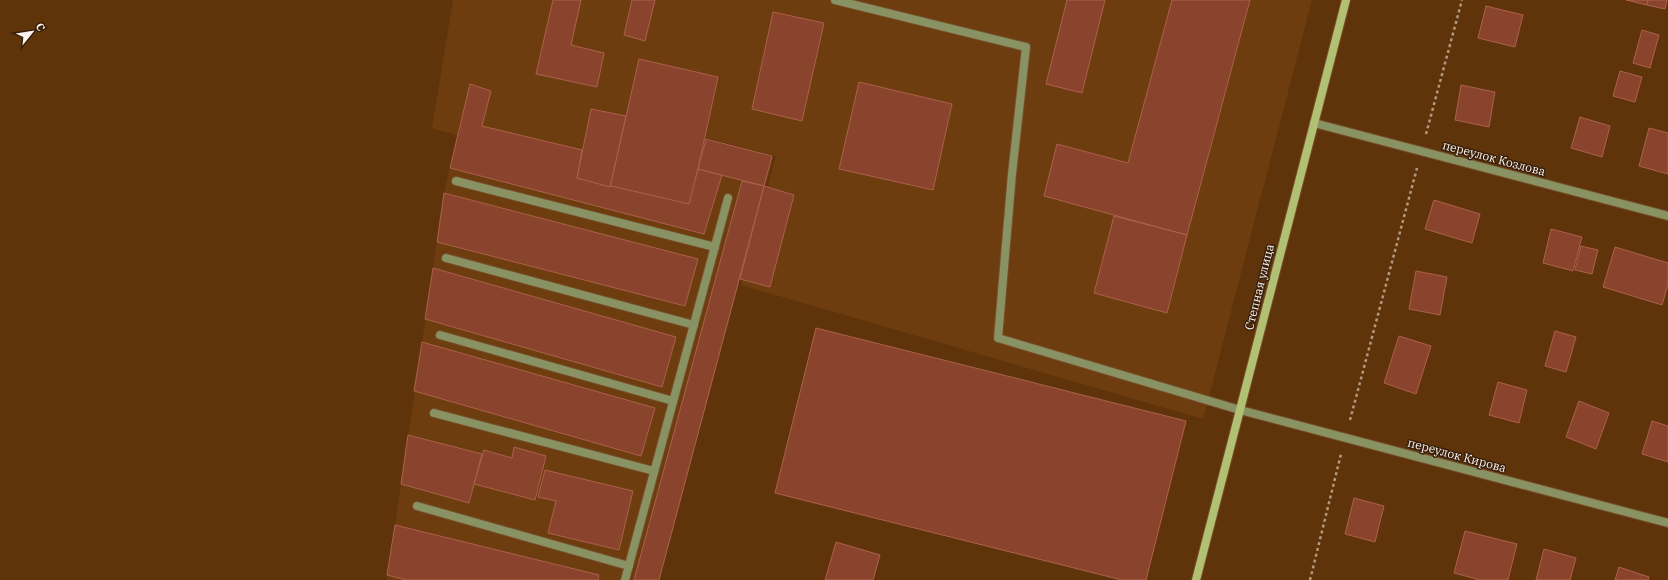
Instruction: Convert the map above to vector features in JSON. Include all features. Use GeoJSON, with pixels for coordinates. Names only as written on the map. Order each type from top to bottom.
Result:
{"type":"FeatureCollection","features":[{"type":"Feature","properties":{"kind":"main road","name":"Степная улица"},"geometry":{"type":"LineString","coordinates":[[1196,580],[1346,0]]}},
{"type":"Feature","properties":{"kind":"street","name":"переулок Кирова"},"geometry":{"type":"LineString","coordinates":[[835,0],[1026,47],[1012,174],[998,338],[1240,410],[1668,523]]}},
{"type":"Feature","properties":{"kind":"street","name":"переулок Козлова"},"geometry":{"type":"LineString","coordinates":[[1314,123],[1668,216]]}},
{"type":"Feature","properties":{"kind":"street"},"geometry":{"type":"LineString","coordinates":[[456,181],[715,247]]}},
{"type":"Feature","properties":{"kind":"street"},"geometry":{"type":"LineString","coordinates":[[625,580],[728,198]]}},
{"type":"Feature","properties":{"kind":"street"},"geometry":{"type":"LineString","coordinates":[[446,258],[694,325]]}},
{"type":"Feature","properties":{"kind":"street"},"geometry":{"type":"LineString","coordinates":[[440,335],[673,401]]}},
{"type":"Feature","properties":{"kind":"street"},"geometry":{"type":"LineString","coordinates":[[434,414],[654,471]]}},
{"type":"Feature","properties":{"kind":"street"},"geometry":{"type":"LineString","coordinates":[[417,506],[629,566]]}},
{"type":"Feature","properties":{"kind":"path"},"geometry":{"type":"LineString","coordinates":[[1310,580],[1345,438],[1462,0]]}},
{"type":"Feature","properties":{"kind":"shaded area"},"geometry":{"type":"Polygon","coordinates":[[[453,0],[1312,0],[1203,419],[741,285],[776,156],[704,137],[688,202],[432,128],[453,0]]]}},
{"type":"Feature","properties":{"kind":"shaded area"},"geometry":{"type":"Polygon","coordinates":[[[457,137],[577,178],[689,204],[706,139],[773,158],[659,580],[387,580],[444,193],[457,137]]]}},
{"type":"Feature","properties":{"kind":"building"},"geometry":{"type":"Polygon","coordinates":[[[553,0],[581,0],[571,45],[604,53],[597,87],[536,74],[553,0]]]}},
{"type":"Feature","properties":{"kind":"building"},"geometry":{"type":"Polygon","coordinates":[[[632,0],[655,0],[645,41],[624,35],[632,0]]]}},
{"type":"Feature","properties":{"kind":"building"},"geometry":{"type":"Polygon","coordinates":[[[1067,0],[1105,0],[1082,93],[1046,84],[1067,0]]]}},
{"type":"Feature","properties":{"kind":"building"},"geometry":{"type":"Polygon","coordinates":[[[1172,0],[1250,0],[1187,235],[1044,196],[1057,144],[1128,163],[1172,0]]]}},
{"type":"Feature","properties":{"kind":"building"},"geometry":{"type":"Polygon","coordinates":[[[1626,0],[1648,0],[1647,5],[1626,0]]]}},
{"type":"Feature","properties":{"kind":"building"},"geometry":{"type":"Polygon","coordinates":[[[1648,0],[1667,0],[1665,9],[1647,5],[1648,0]]]}},
{"type":"Feature","properties":{"kind":"building"},"geometry":{"type":"Polygon","coordinates":[[[1486,6],[1523,15],[1515,47],[1478,38],[1486,6]]]}},
{"type":"Feature","properties":{"kind":"building"},"geometry":{"type":"Polygon","coordinates":[[[773,12],[824,23],[802,121],[752,109],[773,12]]]}},
{"type":"Feature","properties":{"kind":"building"},"geometry":{"type":"Polygon","coordinates":[[[1642,30],[1659,35],[1650,68],[1633,63],[1642,30]]]}},
{"type":"Feature","properties":{"kind":"building"},"geometry":{"type":"Polygon","coordinates":[[[639,59],[718,77],[690,205],[610,187],[639,59]]]}},
{"type":"Feature","properties":{"kind":"building"},"geometry":{"type":"Polygon","coordinates":[[[1620,71],[1642,77],[1635,102],[1613,96],[1620,71]]]}},
{"type":"Feature","properties":{"kind":"building"},"geometry":{"type":"Polygon","coordinates":[[[859,82],[952,104],[933,190],[839,169],[859,82]]]}},
{"type":"Feature","properties":{"kind":"building"},"geometry":{"type":"Polygon","coordinates":[[[470,84],[491,91],[482,126],[582,150],[577,178],[689,204],[698,169],[722,175],[704,234],[450,168],[470,84]]]}},
{"type":"Feature","properties":{"kind":"building"},"geometry":{"type":"Polygon","coordinates":[[[1461,85],[1495,92],[1489,127],[1455,120],[1461,85]]]}},
{"type":"Feature","properties":{"kind":"building"},"geometry":{"type":"Polygon","coordinates":[[[591,109],[626,116],[610,187],[577,178],[591,109]]]}},
{"type":"Feature","properties":{"kind":"building"},"geometry":{"type":"Polygon","coordinates":[[[1580,117],[1610,126],[1602,157],[1571,148],[1580,117]]]}},
{"type":"Feature","properties":{"kind":"building"},"geometry":{"type":"Polygon","coordinates":[[[1649,128],[1668,133],[1668,174],[1639,166],[1649,128]]]}},
{"type":"Feature","properties":{"kind":"building"},"geometry":{"type":"Polygon","coordinates":[[[706,139],[772,156],[764,186],[698,169],[706,139]]]}},
{"type":"Feature","properties":{"kind":"building"},"geometry":{"type":"Polygon","coordinates":[[[742,181],[764,186],[659,580],[634,580],[742,181]]]}},
{"type":"Feature","properties":{"kind":"building"},"geometry":{"type":"Polygon","coordinates":[[[764,186],[794,195],[770,287],[740,279],[764,186]]]}},
{"type":"Feature","properties":{"kind":"building"},"geometry":{"type":"Polygon","coordinates":[[[444,193],[698,259],[685,306],[437,242],[444,193]]]}},
{"type":"Feature","properties":{"kind":"building"},"geometry":{"type":"Polygon","coordinates":[[[1434,200],[1480,214],[1472,243],[1425,229],[1434,200]]]}},
{"type":"Feature","properties":{"kind":"building"},"geometry":{"type":"Polygon","coordinates":[[[1114,216],[1187,235],[1167,313],[1094,293],[1114,216]]]}},
{"type":"Feature","properties":{"kind":"building"},"geometry":{"type":"Polygon","coordinates":[[[1551,229],[1582,237],[1573,271],[1543,263],[1551,229]]]}},
{"type":"Feature","properties":{"kind":"building"},"geometry":{"type":"Polygon","coordinates":[[[1581,246],[1598,250],[1592,274],[1575,270],[1581,246]]]}},
{"type":"Feature","properties":{"kind":"building"},"geometry":{"type":"Polygon","coordinates":[[[1615,247],[1668,263],[1668,284],[1662,305],[1603,287],[1615,247]]]}},
{"type":"Feature","properties":{"kind":"building"},"geometry":{"type":"Polygon","coordinates":[[[433,268],[676,337],[662,387],[425,319],[433,268]]]}},
{"type":"Feature","properties":{"kind":"building"},"geometry":{"type":"Polygon","coordinates":[[[1416,271],[1447,277],[1440,315],[1409,309],[1416,271]]]}},
{"type":"Feature","properties":{"kind":"building"},"geometry":{"type":"Polygon","coordinates":[[[816,328],[1186,421],[1146,580],[1122,580],[775,493],[816,328]]]}},
{"type":"Feature","properties":{"kind":"building"},"geometry":{"type":"Polygon","coordinates":[[[1555,331],[1576,337],[1566,372],[1545,366],[1555,331]]]}},
{"type":"Feature","properties":{"kind":"building"},"geometry":{"type":"Polygon","coordinates":[[[1399,336],[1431,346],[1416,394],[1384,383],[1399,336]]]}},
{"type":"Feature","properties":{"kind":"building"},"geometry":{"type":"Polygon","coordinates":[[[422,342],[655,408],[641,456],[414,391],[422,342]]]}},
{"type":"Feature","properties":{"kind":"building"},"geometry":{"type":"Polygon","coordinates":[[[1498,382],[1527,390],[1519,423],[1489,415],[1498,382]]]}},
{"type":"Feature","properties":{"kind":"building"},"geometry":{"type":"Polygon","coordinates":[[[1579,401],[1609,413],[1596,449],[1566,437],[1579,401]]]}},
{"type":"Feature","properties":{"kind":"building"},"geometry":{"type":"Polygon","coordinates":[[[1652,421],[1668,426],[1668,462],[1642,454],[1652,421]]]}},
{"type":"Feature","properties":{"kind":"building"},"geometry":{"type":"Polygon","coordinates":[[[408,435],[482,454],[469,503],[401,484],[408,435]]]}},
{"type":"Feature","properties":{"kind":"building"},"geometry":{"type":"Polygon","coordinates":[[[514,447],[546,456],[535,500],[474,484],[484,450],[512,458],[514,447]]]}},
{"type":"Feature","properties":{"kind":"building"},"geometry":{"type":"Polygon","coordinates":[[[545,470],[633,491],[619,550],[548,533],[556,501],[538,497],[545,470]]]}},
{"type":"Feature","properties":{"kind":"building"},"geometry":{"type":"Polygon","coordinates":[[[1354,498],[1384,506],[1375,542],[1345,534],[1354,498]]]}},
{"type":"Feature","properties":{"kind":"building"},"geometry":{"type":"Polygon","coordinates":[[[395,525],[599,575],[598,580],[406,580],[387,575],[395,525]]]}},
{"type":"Feature","properties":{"kind":"building"},"geometry":{"type":"Polygon","coordinates":[[[1465,531],[1517,544],[1508,580],[1480,580],[1454,573],[1465,531]]]}},
{"type":"Feature","properties":{"kind":"building"},"geometry":{"type":"Polygon","coordinates":[[[836,542],[880,555],[873,580],[825,580],[836,542]]]}},
{"type":"Feature","properties":{"kind":"building"},"geometry":{"type":"Polygon","coordinates":[[[1544,549],[1576,558],[1570,580],[1536,580],[1544,549]]]}},
{"type":"Feature","properties":{"kind":"building"},"geometry":{"type":"Polygon","coordinates":[[[1619,567],[1649,577],[1648,580],[1615,580],[1619,567]]]}}]}
